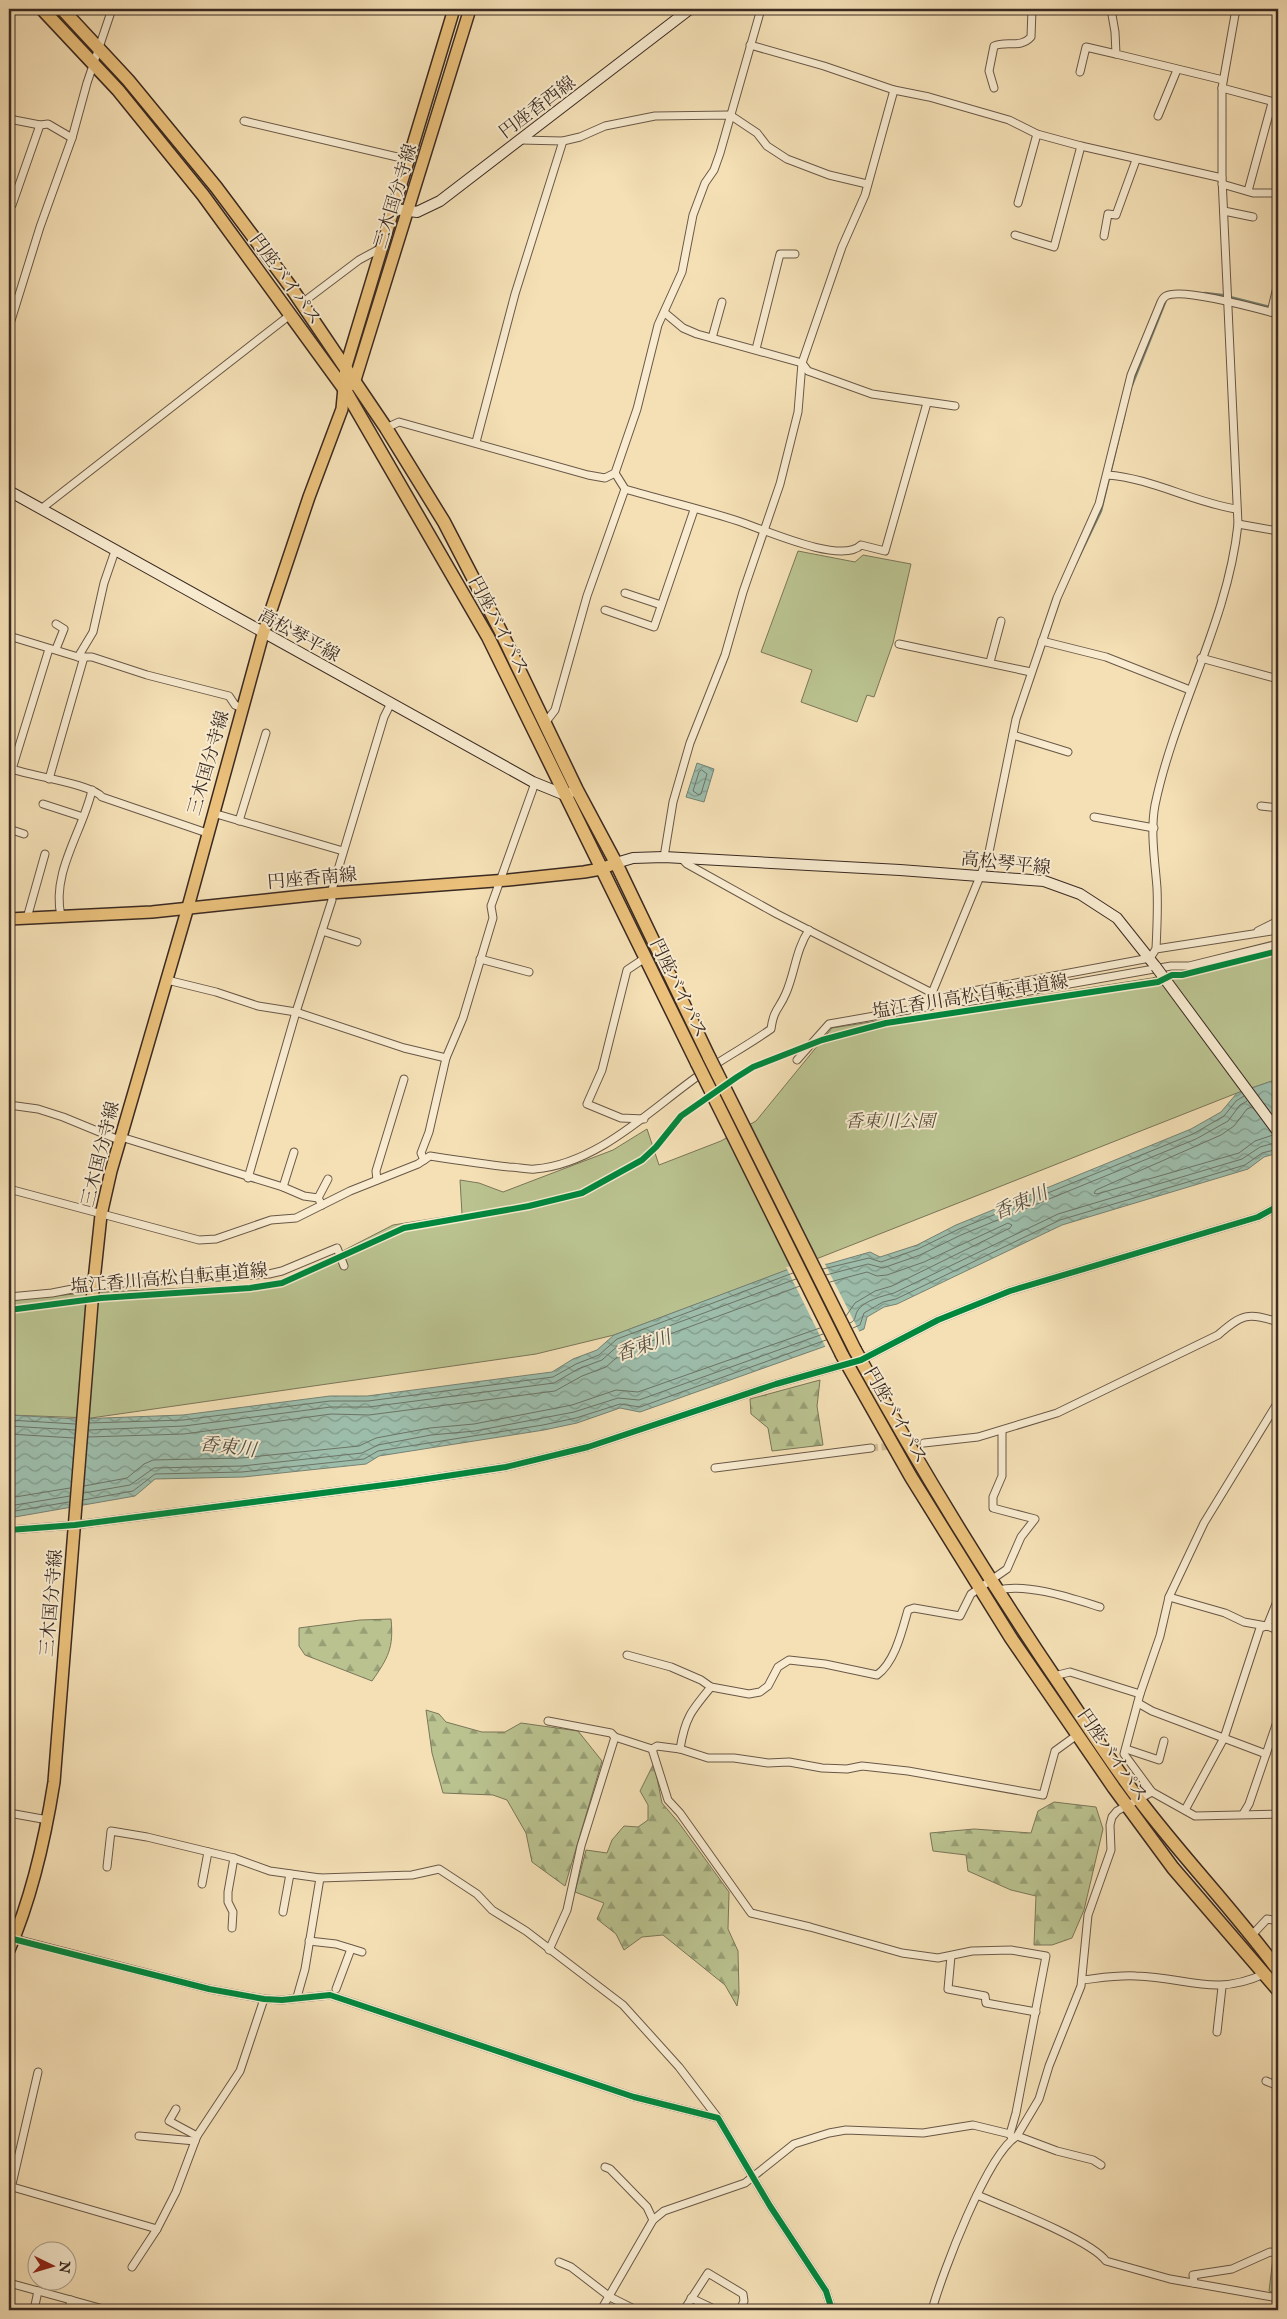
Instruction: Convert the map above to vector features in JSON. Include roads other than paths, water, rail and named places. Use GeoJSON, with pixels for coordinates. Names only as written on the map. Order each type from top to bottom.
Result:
{"type":"FeatureCollection","features":[{"type":"Feature","properties":{"kind":"highway","name":"円座バイパス"},"geometry":{"type":"LineString","coordinates":[[42,9],[118,90],[203,194],[345,390],[488,637],[564,795],[844,1360],[911,1476],[979,1588],[1127,1806],[1173,1868],[1278,1990]]}},
{"type":"Feature","properties":{"kind":"highway","name":"円座バイパス"},"geometry":{"type":"LineString","coordinates":[[62,9],[128,80],[216,187],[302,303],[386,428],[444,522],[616,862],[709,1057],[858,1355],[924,1472],[1054,1676],[1138,1799],[1186,1860],[1276,1963]]}},
{"type":"Feature","properties":{"kind":"main road","name":"三木国分寺線"},"geometry":{"type":"LineString","coordinates":[[10,1942],[20,1925],[48,1820],[54,1782],[93,1288],[102,1215],[120,1139],[188,907],[212,813],[263,634],[309,497],[342,409],[346,366],[384,246],[454,9]]}},
{"type":"Feature","properties":{"kind":"main road","name":"三木国分寺線"},"geometry":{"type":"LineString","coordinates":[[345,390],[355,380],[409,212],[470,9]]}},
{"type":"Feature","properties":{"kind":"main road","name":"円座香西線"},"geometry":{"type":"LineString","coordinates":[[395,209],[417,212],[440,201],[690,9]]}},
{"type":"Feature","properties":{"kind":"main road","name":"高松琴平線"},"geometry":{"type":"LineString","coordinates":[[9,491],[263,634],[535,783],[564,795]]}},
{"type":"Feature","properties":{"kind":"main road"},"geometry":{"type":"LineString","coordinates":[[564,795],[578,790]]}},
{"type":"Feature","properties":{"kind":"main road","name":"高松琴平線"},"geometry":{"type":"LineString","coordinates":[[616,862],[633,858],[664,856],[979,875],[1044,881],[1080,894],[1117,918],[1154,958],[1278,1132]]}},
{"type":"Feature","properties":{"kind":"main road","name":"円座香南線"},"geometry":{"type":"LineString","coordinates":[[9,919],[152,912],[188,907],[501,880],[601,869],[616,862]]}},
{"type":"Feature","properties":{"kind":"street"},"geometry":{"type":"LineString","coordinates":[[9,327],[35,243],[72,138],[112,9]]}},
{"type":"Feature","properties":{"kind":"street"},"geometry":{"type":"LineString","coordinates":[[386,428],[399,422],[476,442],[494,450],[588,475],[605,478],[615,473],[637,409],[658,325],[682,272],[693,216],[705,183],[714,170],[720,153],[730,115],[748,62],[750,44],[761,9]]}},
{"type":"Feature","properties":{"kind":"street"},"geometry":{"type":"LineString","coordinates":[[994,88],[989,71],[994,46],[999,43],[1022,44],[1031,38],[1032,9]]}},
{"type":"Feature","properties":{"kind":"street"},"geometry":{"type":"LineString","coordinates":[[1111,9],[1116,54]]}},
{"type":"Feature","properties":{"kind":"street"},"geometry":{"type":"LineString","coordinates":[[1154,958],[1157,898],[1155,805],[1190,690],[1225,594],[1235,551],[1238,524],[1229,298],[1222,181],[1223,84],[1236,9]]}},
{"type":"Feature","properties":{"kind":"street"},"geometry":{"type":"LineString","coordinates":[[750,44],[824,66],[894,90],[929,97],[1009,120],[1037,134],[1222,181],[1248,191],[1278,192]]}},
{"type":"Feature","properties":{"kind":"street"},"geometry":{"type":"LineString","coordinates":[[1080,72],[1086,47],[1177,70],[1275,103],[1248,191]]}},
{"type":"Feature","properties":{"kind":"street"},"geometry":{"type":"LineString","coordinates":[[1158,116],[1177,70]]}},
{"type":"Feature","properties":{"kind":"street"},"geometry":{"type":"LineString","coordinates":[[664,856],[673,802],[690,743],[725,655],[743,592],[780,484],[798,412],[802,363],[842,247],[865,195],[894,90]]}},
{"type":"Feature","properties":{"kind":"street"},"geometry":{"type":"LineString","coordinates":[[520,140],[563,141],[580,137],[605,126],[655,116],[730,115],[757,133],[767,146],[787,159],[829,175],[867,184]]}},
{"type":"Feature","properties":{"kind":"street"},"geometry":{"type":"LineString","coordinates":[[9,121],[40,125],[48,124],[72,138]]}},
{"type":"Feature","properties":{"kind":"street"},"geometry":{"type":"LineString","coordinates":[[244,121],[410,160]]}},
{"type":"Feature","properties":{"kind":"street"},"geometry":{"type":"LineString","coordinates":[[12,204],[40,125]]}},
{"type":"Feature","properties":{"kind":"street"},"geometry":{"type":"LineString","coordinates":[[1018,203],[1037,134]]}},
{"type":"Feature","properties":{"kind":"street"},"geometry":{"type":"LineString","coordinates":[[476,442],[515,294],[563,141]]}},
{"type":"Feature","properties":{"kind":"street"},"geometry":{"type":"LineString","coordinates":[[1015,235],[1054,246],[1081,146]]}},
{"type":"Feature","properties":{"kind":"street"},"geometry":{"type":"LineString","coordinates":[[1104,236],[1108,214],[1116,215],[1136,160]]}},
{"type":"Feature","properties":{"kind":"street"},"geometry":{"type":"LineString","coordinates":[[9,187],[17,190]]}},
{"type":"Feature","properties":{"kind":"street"},"geometry":{"type":"LineString","coordinates":[[1224,211],[1253,217]]}},
{"type":"Feature","properties":{"kind":"street"},"geometry":{"type":"LineString","coordinates":[[302,303],[359,260],[384,246]]}},
{"type":"Feature","properties":{"kind":"street"},"geometry":{"type":"LineString","coordinates":[[756,350],[780,254],[795,254]]}},
{"type":"Feature","properties":{"kind":"street"},"geometry":{"type":"LineString","coordinates":[[932,993],[988,857],[1013,735],[1031,672],[1066,575],[1099,504],[1109,475],[1131,375],[1161,302],[1169,295],[1229,298],[1273,310],[1278,283]]}},
{"type":"Feature","properties":{"kind":"street"},"geometry":{"type":"LineString","coordinates":[[712,338],[722,302]]}},
{"type":"Feature","properties":{"kind":"street"},"geometry":{"type":"LineString","coordinates":[[665,313],[682,328],[802,363],[808,371],[872,394],[955,406]]}},
{"type":"Feature","properties":{"kind":"street"},"geometry":{"type":"LineString","coordinates":[[41,509],[290,315]]}},
{"type":"Feature","properties":{"kind":"street"},"geometry":{"type":"LineString","coordinates":[[615,473],[625,489],[739,522],[764,532],[823,548],[850,552],[862,545],[885,551],[927,403]]}},
{"type":"Feature","properties":{"kind":"street"},"geometry":{"type":"LineString","coordinates":[[1109,475],[1123,476],[1205,502],[1236,509]]}},
{"type":"Feature","properties":{"kind":"street"},"geometry":{"type":"LineString","coordinates":[[545,723],[555,710],[587,596],[625,489]]}},
{"type":"Feature","properties":{"kind":"street"},"geometry":{"type":"LineString","coordinates":[[605,610],[654,626],[694,510]]}},
{"type":"Feature","properties":{"kind":"street"},"geometry":{"type":"LineString","coordinates":[[1238,524],[1278,531]]}},
{"type":"Feature","properties":{"kind":"street"},"geometry":{"type":"LineString","coordinates":[[49,780],[81,657],[93,632],[104,583],[115,551]]}},
{"type":"Feature","properties":{"kind":"street"},"geometry":{"type":"LineString","coordinates":[[625,593],[661,605]]}},
{"type":"Feature","properties":{"kind":"street"},"geometry":{"type":"LineString","coordinates":[[990,662],[1001,621]]}},
{"type":"Feature","properties":{"kind":"street"},"geometry":{"type":"LineString","coordinates":[[56,624],[64,629],[52,649],[11,771],[71,783],[98,792],[102,797],[207,833]]}},
{"type":"Feature","properties":{"kind":"street"},"geometry":{"type":"LineString","coordinates":[[9,636],[230,696],[235,705],[242,708]]}},
{"type":"Feature","properties":{"kind":"street"},"geometry":{"type":"LineString","coordinates":[[1042,640],[1106,657],[1190,690]]}},
{"type":"Feature","properties":{"kind":"street"},"geometry":{"type":"LineString","coordinates":[[899,644],[1031,672]]}},
{"type":"Feature","properties":{"kind":"street"},"geometry":{"type":"LineString","coordinates":[[1201,658],[1278,679]]}},
{"type":"Feature","properties":{"kind":"street"},"geometry":{"type":"LineString","coordinates":[[248,1178],[296,1012],[332,900],[331,894],[343,851],[384,717],[391,703]]}},
{"type":"Feature","properties":{"kind":"street"},"geometry":{"type":"LineString","coordinates":[[239,821],[266,733]]}},
{"type":"Feature","properties":{"kind":"street"},"geometry":{"type":"LineString","coordinates":[[1013,735],[1068,752]]}},
{"type":"Feature","properties":{"kind":"street"},"geometry":{"type":"LineString","coordinates":[[424,1160],[421,1153],[429,1132],[446,1058],[463,1018],[493,918],[491,906],[535,783]]}},
{"type":"Feature","properties":{"kind":"street"},"geometry":{"type":"LineString","coordinates":[[61,916],[57,899],[72,840],[83,817],[92,790]]}},
{"type":"Feature","properties":{"kind":"street"},"geometry":{"type":"LineString","coordinates":[[43,804],[83,817]]}},
{"type":"Feature","properties":{"kind":"street"},"geometry":{"type":"LineString","coordinates":[[1261,806],[1278,808]]}},
{"type":"Feature","properties":{"kind":"street"},"geometry":{"type":"LineString","coordinates":[[212,813],[343,851]]}},
{"type":"Feature","properties":{"kind":"street"},"geometry":{"type":"LineString","coordinates":[[1094,817],[1154,828]]}},
{"type":"Feature","properties":{"kind":"street"},"geometry":{"type":"LineString","coordinates":[[9,829],[24,834]]}},
{"type":"Feature","properties":{"kind":"street"},"geometry":{"type":"LineString","coordinates":[[27,918],[45,854]]}},
{"type":"Feature","properties":{"kind":"street"},"geometry":{"type":"LineString","coordinates":[[680,857],[687,864],[809,930],[932,993],[940,997],[967,1002],[1171,966],[1189,966],[1278,944]]}},
{"type":"Feature","properties":{"kind":"street"},"geometry":{"type":"LineString","coordinates":[[1254,934],[1278,921]]}},
{"type":"Feature","properties":{"kind":"street"},"geometry":{"type":"LineString","coordinates":[[9,1189],[199,1240],[216,1239],[271,1220],[296,1218],[430,1156],[479,1164],[535,1169],[573,1159],[619,1136],[712,1066],[771,1029],[773,1013],[786,994],[802,940],[809,930]]}},
{"type":"Feature","properties":{"kind":"street"},"geometry":{"type":"LineString","coordinates":[[797,1060],[829,1024],[931,1006],[940,997],[1154,958],[1278,930]]}},
{"type":"Feature","properties":{"kind":"street"},"geometry":{"type":"LineString","coordinates":[[322,931],[357,942]]}},
{"type":"Feature","properties":{"kind":"street"},"geometry":{"type":"LineString","coordinates":[[644,1119],[621,1118],[587,1104],[602,1070],[627,970],[645,958]]}},
{"type":"Feature","properties":{"kind":"street"},"geometry":{"type":"LineString","coordinates":[[480,960],[529,972]]}},
{"type":"Feature","properties":{"kind":"street"},"geometry":{"type":"LineString","coordinates":[[167,980],[216,992],[258,1006],[296,1012],[404,1048],[446,1058]]}},
{"type":"Feature","properties":{"kind":"street"},"geometry":{"type":"LineString","coordinates":[[377,1180],[376,1171],[404,1079]]}},
{"type":"Feature","properties":{"kind":"street"},"geometry":{"type":"LineString","coordinates":[[9,1105],[38,1109],[55,1114],[120,1139],[248,1178],[283,1186],[304,1196],[318,1198]]}},
{"type":"Feature","properties":{"kind":"street"},"geometry":{"type":"LineString","coordinates":[[283,1186],[294,1152]]}},
{"type":"Feature","properties":{"kind":"street"},"geometry":{"type":"LineString","coordinates":[[318,1198],[328,1179]]}},
{"type":"Feature","properties":{"kind":"street"},"geometry":{"type":"LineString","coordinates":[[318,1198],[322,1205]]}},
{"type":"Feature","properties":{"kind":"street"},"geometry":{"type":"LineString","coordinates":[[9,1530],[311,1496],[506,1467],[588,1447],[858,1355],[1010,1291],[1258,1217],[1278,1206]]}},
{"type":"Feature","properties":{"kind":"street"},"geometry":{"type":"LineString","coordinates":[[9,1297],[93,1288],[269,1274],[282,1271],[337,1248],[344,1266]]}},
{"type":"Feature","properties":{"kind":"street"},"geometry":{"type":"LineString","coordinates":[[924,1443],[978,1437],[1057,1413],[1218,1335],[1236,1319],[1257,1315],[1278,1322]]}},
{"type":"Feature","properties":{"kind":"street"},"geometry":{"type":"LineString","coordinates":[[1278,1402],[1204,1523],[1168,1597],[1160,1636],[1140,1694],[1124,1754],[1152,1792],[1195,1816],[1278,1814]]}},
{"type":"Feature","properties":{"kind":"street"},"geometry":{"type":"LineString","coordinates":[[995,1585],[1006,1568],[1021,1537],[1035,1519],[993,1508],[993,1498],[1002,1476],[1002,1431]]}},
{"type":"Feature","properties":{"kind":"street"},"geometry":{"type":"LineString","coordinates":[[715,1468],[871,1448]]}},
{"type":"Feature","properties":{"kind":"street"},"geometry":{"type":"LineString","coordinates":[[627,1655],[671,1666],[701,1680],[711,1687],[750,1694],[760,1692],[768,1686],[778,1667],[789,1660],[798,1659],[877,1675],[889,1661],[901,1635],[908,1610],[914,1608],[960,1616],[972,1594],[979,1588],[995,1585],[1056,1592],[1100,1607]]}},
{"type":"Feature","properties":{"kind":"street"},"geometry":{"type":"LineString","coordinates":[[1168,1597],[1225,1613],[1244,1622],[1278,1630]]}},
{"type":"Feature","properties":{"kind":"street"},"geometry":{"type":"LineString","coordinates":[[1267,1626],[1278,1600]]}},
{"type":"Feature","properties":{"kind":"street"},"geometry":{"type":"LineString","coordinates":[[1185,1810],[1224,1738],[1260,1628],[1267,1626]]}},
{"type":"Feature","properties":{"kind":"street"},"geometry":{"type":"LineString","coordinates":[[1054,1676],[1070,1672],[1140,1694]]}},
{"type":"Feature","properties":{"kind":"street"},"geometry":{"type":"LineString","coordinates":[[680,1749],[683,1730],[689,1714],[711,1687]]}},
{"type":"Feature","properties":{"kind":"street"},"geometry":{"type":"LineString","coordinates":[[1138,1703],[1152,1711],[1266,1754]]}},
{"type":"Feature","properties":{"kind":"street"},"geometry":{"type":"LineString","coordinates":[[1243,1814],[1249,1804],[1266,1754],[1275,1740],[1278,1719]]}},
{"type":"Feature","properties":{"kind":"street"},"geometry":{"type":"LineString","coordinates":[[548,1721],[611,1733],[615,1737],[652,1749],[657,1746],[680,1749],[708,1758],[734,1758],[768,1763],[789,1762],[822,1768],[847,1769],[862,1766],[908,1771],[1043,1795],[1055,1751],[1077,1735]]}},
{"type":"Feature","properties":{"kind":"street"},"geometry":{"type":"LineString","coordinates":[[550,1950],[567,1910],[576,1865],[615,1737]]}},
{"type":"Feature","properties":{"kind":"street"},"geometry":{"type":"LineString","coordinates":[[1126,1749],[1159,1760],[1164,1741]]}},
{"type":"Feature","properties":{"kind":"street"},"geometry":{"type":"LineString","coordinates":[[652,1749],[668,1800],[680,1813],[751,1913],[810,1927],[902,1953],[938,1958],[972,1951],[989,1950],[1025,1951],[1046,1956],[1013,2136]]}},
{"type":"Feature","properties":{"kind":"street"},"geometry":{"type":"LineString","coordinates":[[932,2310],[948,2264],[977,2195],[1013,2136],[1039,2099],[1072,2004],[1081,1986],[1088,1915],[1112,1850],[1110,1825],[1117,1811],[1152,1792]]}},
{"type":"Feature","properties":{"kind":"street"},"geometry":{"type":"LineString","coordinates":[[9,1813],[48,1820]]}},
{"type":"Feature","properties":{"kind":"street"},"geometry":{"type":"LineString","coordinates":[[107,1867],[111,1831],[147,1836],[234,1858],[270,1870],[320,1878],[412,1876],[439,1869],[477,1894],[492,1910],[526,1931],[623,2005],[679,2067],[718,2118],[770,2206],[826,2291],[832,2310]]}},
{"type":"Feature","properties":{"kind":"street"},"geometry":{"type":"LineString","coordinates":[[202,1884],[208,1852]]}},
{"type":"Feature","properties":{"kind":"street"},"geometry":{"type":"LineString","coordinates":[[232,1928],[233,1912],[228,1902],[228,1892],[234,1858]]}},
{"type":"Feature","properties":{"kind":"street"},"geometry":{"type":"LineString","coordinates":[[283,1912],[290,1874]]}},
{"type":"Feature","properties":{"kind":"street"},"geometry":{"type":"LineString","coordinates":[[297,1997],[320,1878]]}},
{"type":"Feature","properties":{"kind":"street"},"geometry":{"type":"LineString","coordinates":[[1252,1935],[1267,1919],[1278,1922]]}},
{"type":"Feature","properties":{"kind":"street"},"geometry":{"type":"LineString","coordinates":[[309,1941],[362,1952]]}},
{"type":"Feature","properties":{"kind":"street"},"geometry":{"type":"LineString","coordinates":[[10,1942],[209,1989],[264,1999],[282,2000],[330,1994],[634,2097],[718,2118]]}},
{"type":"Feature","properties":{"kind":"street"},"geometry":{"type":"LineString","coordinates":[[336,1989],[351,1949]]}},
{"type":"Feature","properties":{"kind":"street"},"geometry":{"type":"LineString","coordinates":[[951,1956],[948,1989],[985,1996],[986,2003],[1036,2012]]}},
{"type":"Feature","properties":{"kind":"street"},"geometry":{"type":"LineString","coordinates":[[1082,1980],[1135,1976],[1222,1987],[1245,1983],[1264,1974]]}},
{"type":"Feature","properties":{"kind":"street"},"geometry":{"type":"LineString","coordinates":[[1217,2032],[1222,1987]]}},
{"type":"Feature","properties":{"kind":"street"},"geometry":{"type":"LineString","coordinates":[[132,2267],[157,2228],[176,2192],[196,2138],[240,2071],[264,1999]]}},
{"type":"Feature","properties":{"kind":"street"},"geometry":{"type":"LineString","coordinates":[[9,2197],[10,2186],[38,2072]]}},
{"type":"Feature","properties":{"kind":"street"},"geometry":{"type":"LineString","coordinates":[[1266,2081],[1278,2086]]}},
{"type":"Feature","properties":{"kind":"street"},"geometry":{"type":"LineString","coordinates":[[176,2108],[169,2120],[196,2138]]}},
{"type":"Feature","properties":{"kind":"street"},"geometry":{"type":"LineString","coordinates":[[601,2310],[653,2220],[664,2211],[724,2192],[745,2183],[794,2144],[846,2130],[923,2134],[973,2125],[1092,2160],[1100,2165]]}},
{"type":"Feature","properties":{"kind":"street"},"geometry":{"type":"LineString","coordinates":[[139,2136],[196,2138]]}},
{"type":"Feature","properties":{"kind":"street"},"geometry":{"type":"LineString","coordinates":[[605,2167],[610,2169],[647,2207],[653,2220]]}},
{"type":"Feature","properties":{"kind":"street"},"geometry":{"type":"LineString","coordinates":[[10,2186],[157,2228]]}},
{"type":"Feature","properties":{"kind":"street"},"geometry":{"type":"LineString","coordinates":[[977,2195],[1077,2240],[1100,2253],[1106,2261],[1194,2283],[1278,2298]]}},
{"type":"Feature","properties":{"kind":"street"},"geometry":{"type":"LineString","coordinates":[[1194,2283],[1193,2275],[1232,2269],[1270,2252],[1278,2253]]}},
{"type":"Feature","properties":{"kind":"street"},"geometry":{"type":"LineString","coordinates":[[559,2262],[571,2267],[610,2297],[636,2310]]}},
{"type":"Feature","properties":{"kind":"street"},"geometry":{"type":"LineString","coordinates":[[684,2310],[708,2272],[743,2294],[744,2301],[740,2310]]}},
{"type":"Feature","properties":{"kind":"street"},"geometry":{"type":"LineString","coordinates":[[9,2283],[28,2288]]}},
{"type":"Feature","properties":{"kind":"street"},"geometry":{"type":"LineString","coordinates":[[34,2310],[38,2292]]}},
{"type":"Feature","properties":{"kind":"street"},"geometry":{"type":"LineString","coordinates":[[42,2292],[107,2310]]}},
{"type":"Feature","properties":{"kind":"street"},"geometry":{"type":"LineString","coordinates":[[692,2298],[712,2308]]}},
{"type":"Feature","properties":{"kind":"street"},"geometry":{"type":"LineString","coordinates":[[69,2310],[71,2300]]}},
{"type":"Feature","properties":{"kind":"water"},"geometry":{"type":"Polygon","coordinates":[[[697,763],[714,769],[704,802],[686,797],[697,763]]]}},
{"type":"Feature","properties":{"kind":"water","name":"香東川"},"geometry":{"type":"Polygon","coordinates":[[[1278,1079],[1278,1153],[1264,1157],[1248,1169],[1062,1225],[897,1304],[884,1307],[867,1317],[864,1329],[823,1347],[640,1412],[620,1408],[577,1423],[379,1456],[366,1464],[243,1477],[155,1479],[135,1496],[9,1518],[9,1415],[77,1419],[183,1415],[330,1396],[367,1396],[552,1372],[573,1359],[597,1350],[614,1335],[789,1269],[828,1264],[870,1252],[880,1257],[917,1245],[956,1225],[1191,1129],[1221,1112],[1237,1093],[1278,1079]]]}},
{"type":"Feature","properties":{"kind":"waterway"},"geometry":{"type":"LineString","coordinates":[[1205,293],[1222,295],[1278,309]]}},
{"type":"Feature","properties":{"kind":"waterway"},"geometry":{"type":"LineString","coordinates":[[1132,385],[1166,300]]}},
{"type":"Feature","properties":{"kind":"waterway"},"geometry":{"type":"LineString","coordinates":[[1076,563],[1101,511],[1125,412]]}},
{"type":"Feature","properties":{"kind":"tunnel"},"geometry":{"type":"LineString","coordinates":[[871,1448],[924,1443]]}},
{"type":"Feature","properties":{"kind":"park label","name":"香東川公園"},"geometry":{"type":"Point","coordinates":[890,1121]}}]}
